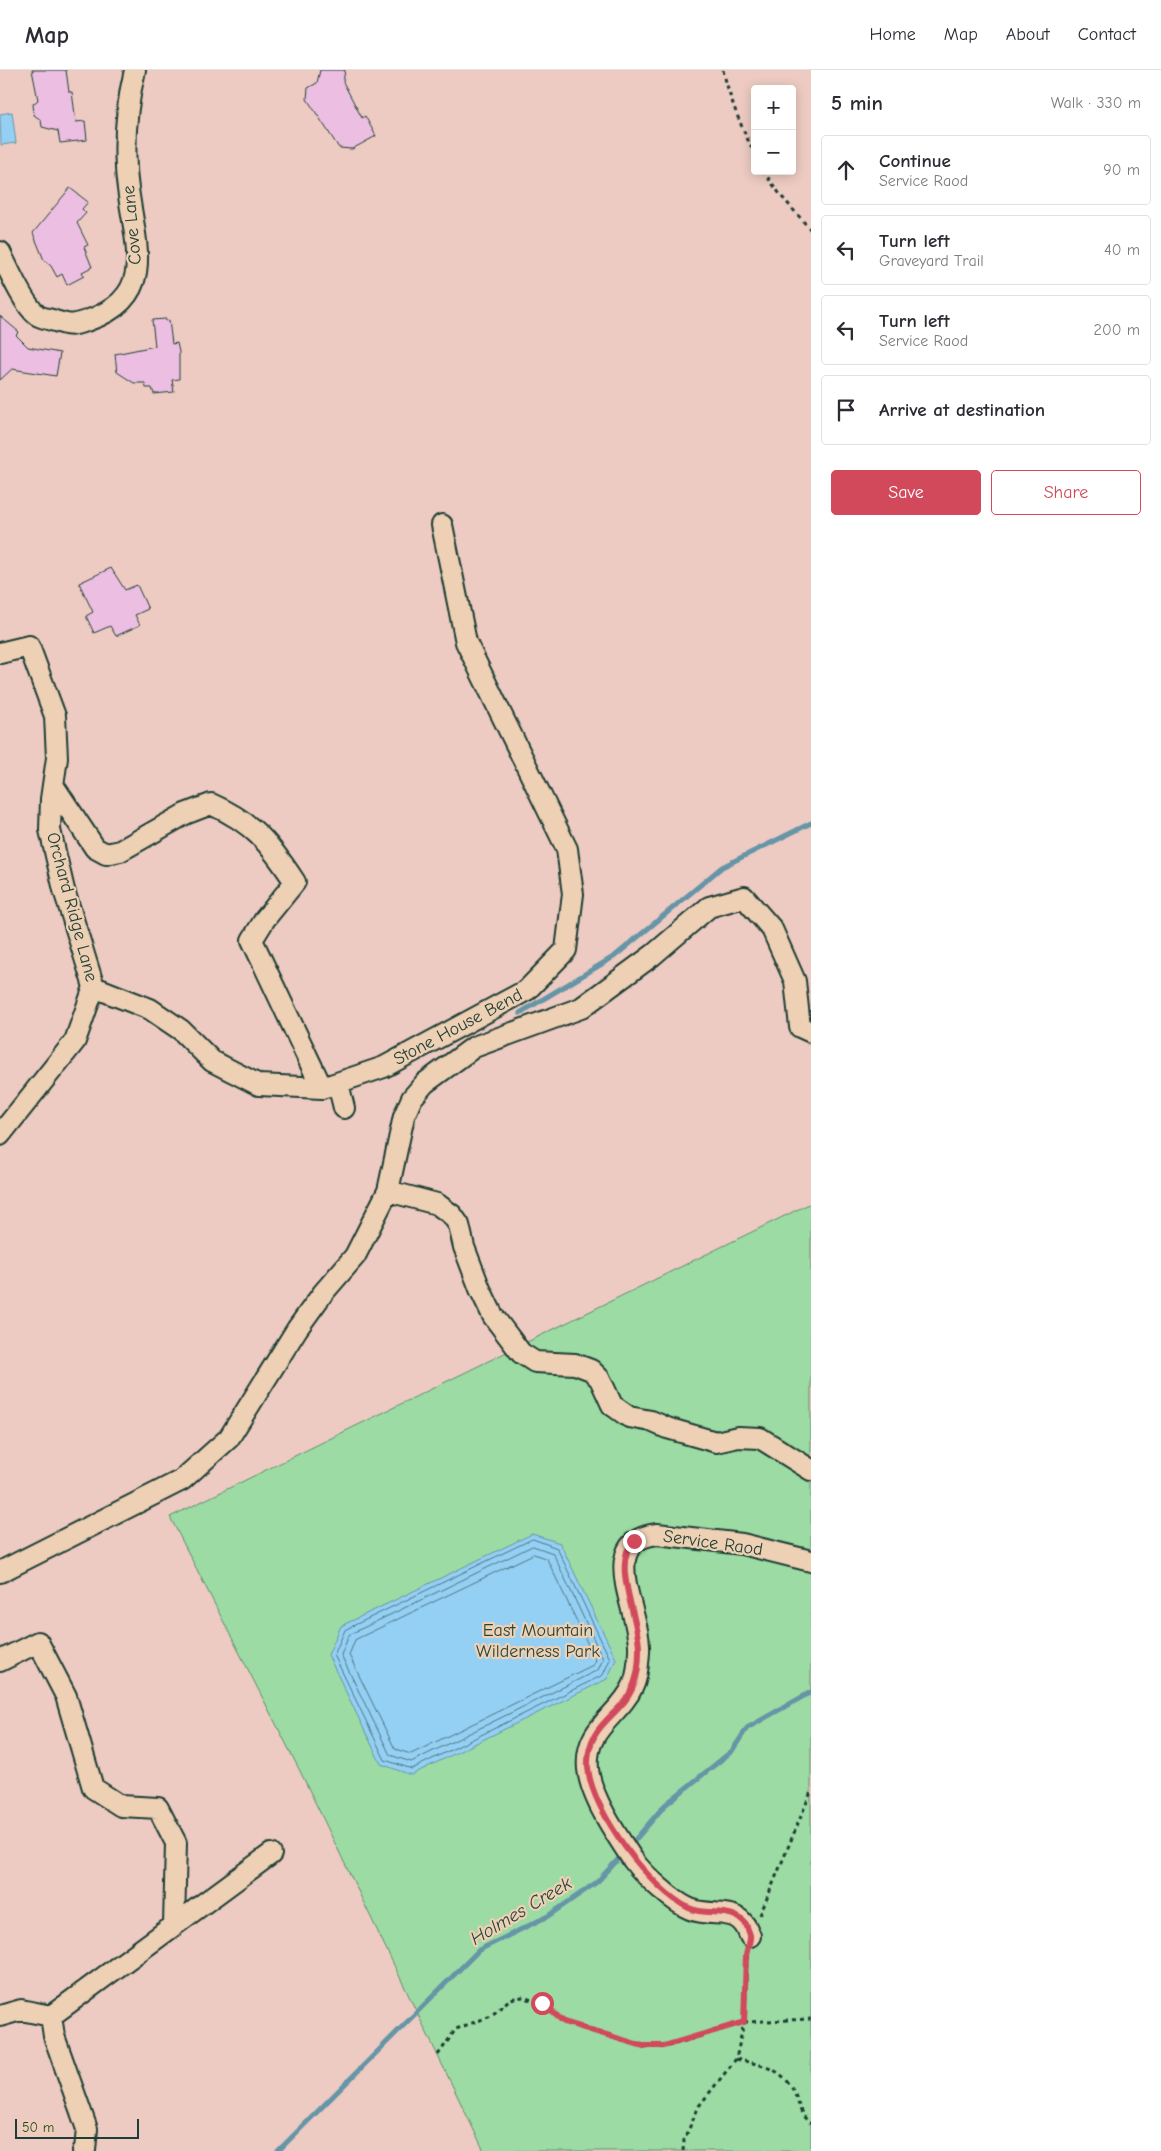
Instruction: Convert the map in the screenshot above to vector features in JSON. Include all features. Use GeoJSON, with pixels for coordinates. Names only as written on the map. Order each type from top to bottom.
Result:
{"type":"FeatureCollection","features":[{"type":"Feature","properties":{"kind":"street","name":"Cove Lane"},"geometry":{"type":"LineString","coordinates":[[0,252],[19,291],[37,315],[71,326],[97,319],[118,307],[132,287],[139,264],[126,169],[126,107],[135,70]]}},
{"type":"Feature","properties":{"kind":"street","name":"Stone House Bend"},"geometry":{"type":"LineString","coordinates":[[94,987],[150,1009],[181,1030],[212,1061],[259,1085],[330,1085],[384,1067],[527,990],[566,950],[573,894],[567,849],[466,642],[442,525]]}},
{"type":"Feature","properties":{"kind":"street","name":"Orchard Ridge Lane"},"geometry":{"type":"LineString","coordinates":[[0,653],[29,646],[55,716],[57,758],[50,830],[64,890],[94,987],[75,1042],[0,1135]]}},
{"type":"Feature","properties":{"kind":"street"},"geometry":{"type":"LineString","coordinates":[[53,785],[95,848],[106,854],[120,851],[185,814],[212,804],[235,814],[271,845],[295,882],[265,919],[252,940],[344,1108]]}},
{"type":"Feature","properties":{"kind":"street"},"geometry":{"type":"LineString","coordinates":[[0,1572],[182,1480],[230,1438],[297,1329],[323,1293],[355,1256],[388,1191],[404,1116],[412,1098],[425,1083],[474,1046],[581,1008],[653,955],[709,907],[744,897],[772,929],[796,981],[800,1027],[811,1032]]}},
{"type":"Feature","properties":{"kind":"street"},"geometry":{"type":"LineString","coordinates":[[388,1191],[437,1204],[452,1215],[459,1225],[464,1247],[480,1289],[493,1316],[520,1353],[535,1362],[575,1364],[591,1370],[600,1379],[612,1405],[629,1417],[652,1421],[667,1428],[716,1442],[738,1437],[760,1438],[811,1470]]}},
{"type":"Feature","properties":{"kind":"street","name":"Service Raod"},"geometry":{"type":"LineString","coordinates":[[750,1936],[746,1925],[737,1916],[690,1909],[669,1895],[635,1862],[616,1834],[593,1788],[588,1770],[588,1753],[597,1730],[634,1684],[639,1650],[638,1636],[624,1560],[629,1546],[634,1541],[645,1536],[657,1534],[742,1544],[811,1561]]}},
{"type":"Feature","properties":{"kind":"street"},"geometry":{"type":"LineString","coordinates":[[0,1661],[38,1642],[66,1696],[93,1788],[121,1806],[158,1808],[176,1843],[174,1925]]}},
{"type":"Feature","properties":{"kind":"street"},"geometry":{"type":"LineString","coordinates":[[0,2016],[21,2010],[51,2016],[271,1854]]}},
{"type":"Feature","properties":{"kind":"street"},"geometry":{"type":"LineString","coordinates":[[51,2016],[54,2036],[87,2129],[85,2150],[83,2151]]}},
{"type":"Feature","properties":{"kind":"path"},"geometry":{"type":"LineString","coordinates":[[723,70],[728,93],[742,130],[751,147]]}},
{"type":"Feature","properties":{"kind":"path"},"geometry":{"type":"LineString","coordinates":[[766,175],[782,197],[811,230]]}},
{"type":"Feature","properties":{"kind":"path"},"geometry":{"type":"LineString","coordinates":[[683,2151],[684,2140],[699,2106],[736,2059],[744,2022],[746,1955],[750,1936],[811,1792]]}},
{"type":"Feature","properties":{"kind":"path"},"geometry":{"type":"LineString","coordinates":[[438,2055],[456,2029],[491,2016],[510,1999],[522,1997],[542,2003],[564,2022],[643,2046],[664,2046],[744,2022],[811,2019]]}},
{"type":"Feature","properties":{"kind":"path"},"geometry":{"type":"LineString","coordinates":[[736,2059],[780,2072],[796,2095],[801,2114],[811,2122]]}},
{"type":"Feature","properties":{"kind":"green space","name":"East Mountain Wilderness Park"},"geometry":{"type":"Polygon","coordinates":[[[811,1203],[811,2151],[484,2151],[300,1771],[170,1517],[811,1203]]]}},
{"type":"Feature","properties":{"kind":"water"},"geometry":{"type":"Polygon","coordinates":[[[12,112],[16,143],[1,145],[0,114],[12,112]]]}},
{"type":"Feature","properties":{"kind":"water"},"geometry":{"type":"Polygon","coordinates":[[[532,1534],[560,1543],[616,1659],[607,1679],[411,1775],[381,1764],[328,1655],[341,1626],[532,1534]]]}},
{"type":"Feature","properties":{"kind":"building"},"geometry":{"type":"Polygon","coordinates":[[[32,70],[66,70],[69,92],[72,92],[76,122],[85,121],[87,140],[60,143],[58,131],[42,127],[41,120],[34,115],[33,104],[38,100],[32,70]]]}},
{"type":"Feature","properties":{"kind":"building"},"geometry":{"type":"Polygon","coordinates":[[[320,70],[345,70],[343,82],[362,118],[365,116],[376,136],[352,149],[339,148],[307,99],[308,88],[317,83],[320,70]]]}},
{"type":"Feature","properties":{"kind":"building"},"geometry":{"type":"Polygon","coordinates":[[[70,188],[88,202],[82,209],[86,213],[77,223],[88,245],[84,247],[92,267],[82,272],[84,276],[67,285],[62,274],[57,277],[51,266],[44,260],[33,233],[70,188]]]}},
{"type":"Feature","properties":{"kind":"building"},"geometry":{"type":"Polygon","coordinates":[[[0,316],[19,332],[16,335],[28,347],[60,353],[56,376],[12,369],[0,380],[0,316]]]}},
{"type":"Feature","properties":{"kind":"building"},"geometry":{"type":"Polygon","coordinates":[[[166,319],[166,321],[169,320],[172,344],[177,343],[179,352],[179,379],[172,380],[174,392],[154,394],[152,388],[146,388],[145,383],[134,383],[117,372],[115,354],[155,346],[152,320],[166,319]]]}},
{"type":"Feature","properties":{"kind":"building"},"geometry":{"type":"Polygon","coordinates":[[[111,568],[125,590],[137,585],[148,609],[135,615],[140,625],[116,636],[110,626],[94,633],[86,616],[93,612],[79,583],[111,568]]]}},
{"type":"Feature","properties":{"kind":"waterway"},"geometry":{"type":"LineString","coordinates":[[520,1013],[615,956],[722,867],[811,823]]}},
{"type":"Feature","properties":{"kind":"waterway","name":"Holmes Creek"},"geometry":{"type":"LineString","coordinates":[[629,1847],[665,1805],[732,1751],[747,1728],[811,1692]]}},
{"type":"Feature","properties":{"kind":"waterway","name":"Holmes Creek"},"geometry":{"type":"LineString","coordinates":[[278,2151],[479,1950],[548,1916],[597,1882],[624,1853]]}},
{"type":"Feature","properties":{"kind":"route"},"geometry":{"type":"LineString","coordinates":[[542,2003],[564,2022],[643,2046],[664,2046],[744,2022],[746,1955],[750,1936],[746,1925],[737,1916],[690,1909],[669,1895],[635,1862],[616,1834],[593,1788],[588,1770],[588,1753],[597,1730],[629,1694],[637,1671],[638,1636],[624,1569],[625,1553],[634,1541]]}}]}
